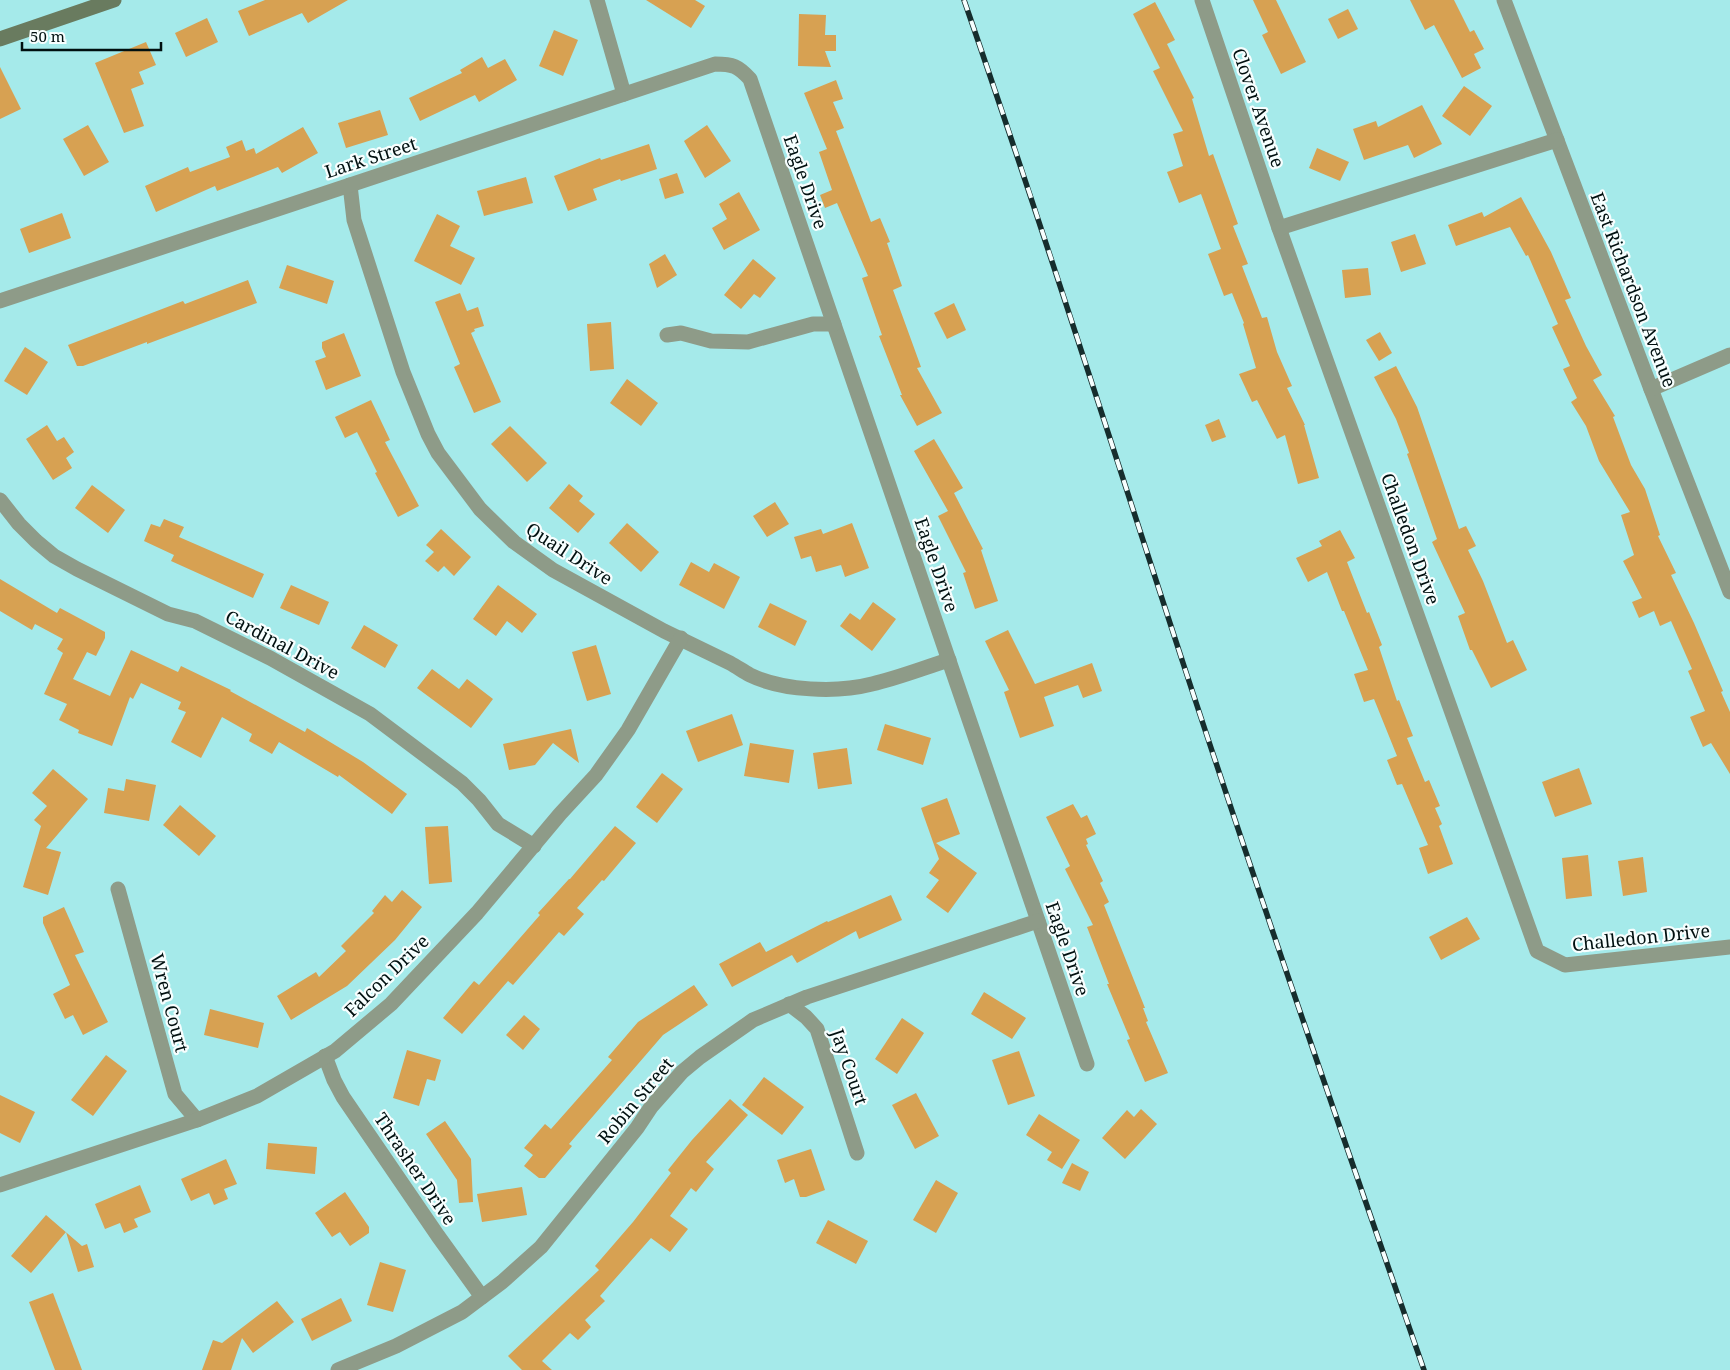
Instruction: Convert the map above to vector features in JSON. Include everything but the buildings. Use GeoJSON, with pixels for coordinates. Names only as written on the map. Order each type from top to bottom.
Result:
{"type":"FeatureCollection","features":[{"type":"Feature","properties":{"kind":"street"},"geometry":{"type":"LineString","coordinates":[[0,38],[114,0]]}},
{"type":"Feature","properties":{"kind":"street"},"geometry":{"type":"LineString","coordinates":[[597,0],[624,94]]}},
{"type":"Feature","properties":{"kind":"street","name":"Clover Avenue"},"geometry":{"type":"LineString","coordinates":[[1202,0],[1279,228]]}},
{"type":"Feature","properties":{"kind":"street","name":"East Richardson Avenue"},"geometry":{"type":"LineString","coordinates":[[1504,0],[1730,592]]}},
{"type":"Feature","properties":{"kind":"street","name":"Lark Street"},"geometry":{"type":"LineString","coordinates":[[0,301],[715,64],[728,64],[740,68],[750,79]]}},
{"type":"Feature","properties":{"kind":"street","name":"Eagle Drive"},"geometry":{"type":"LineString","coordinates":[[750,79],[1086,1064]]}},
{"type":"Feature","properties":{"kind":"street"},"geometry":{"type":"LineString","coordinates":[[1279,228],[1557,140]]}},
{"type":"Feature","properties":{"kind":"street","name":"Quail Drive"},"geometry":{"type":"LineString","coordinates":[[350,185],[354,220],[403,372],[428,434],[438,453],[480,509],[514,542],[553,570],[597,595],[751,675],[773,682],[802,688],[826,689],[871,684],[949,660]]}},
{"type":"Feature","properties":{"kind":"street","name":"Challedon Drive"},"geometry":{"type":"LineString","coordinates":[[1279,228],[1538,951],[1565,965],[1730,947]]}},
{"type":"Feature","properties":{"kind":"street"},"geometry":{"type":"LineString","coordinates":[[668,335],[681,334],[711,341],[748,342],[813,324],[834,324]]}},
{"type":"Feature","properties":{"kind":"street"},"geometry":{"type":"LineString","coordinates":[[1651,389],[1730,355]]}},
{"type":"Feature","properties":{"kind":"street","name":"Cardinal Drive"},"geometry":{"type":"LineString","coordinates":[[0,500],[19,524],[36,541],[54,556],[76,569],[168,614],[195,621],[270,658],[370,714],[462,783],[479,800],[498,824],[534,846]]}},
{"type":"Feature","properties":{"kind":"street","name":"Falcon Drive"},"geometry":{"type":"LineString","coordinates":[[0,1185],[196,1120],[258,1096],[335,1051],[391,1004],[477,913],[560,814],[596,775],[628,730],[682,638]]}},
{"type":"Feature","properties":{"kind":"street","name":"Wren Court"},"geometry":{"type":"LineString","coordinates":[[118,889],[174,1094],[196,1120]]}},
{"type":"Feature","properties":{"kind":"street","name":"Robin Street"},"geometry":{"type":"LineString","coordinates":[[338,1370],[396,1346],[462,1312],[502,1282],[541,1247],[637,1128],[651,1107],[682,1072],[753,1020],[789,1004],[1038,922]]}},
{"type":"Feature","properties":{"kind":"street","name":"Jay Court"},"geometry":{"type":"LineString","coordinates":[[789,1004],[806,1017],[817,1029],[857,1153]]}},
{"type":"Feature","properties":{"kind":"street","name":"Thrasher Drive"},"geometry":{"type":"LineString","coordinates":[[325,1056],[343,1097],[482,1297]]}},
{"type":"Feature","properties":{"kind":"railway"},"geometry":{"type":"LineString","coordinates":[[964,0],[1049,250],[1243,845],[1424,1370]]}}]}
